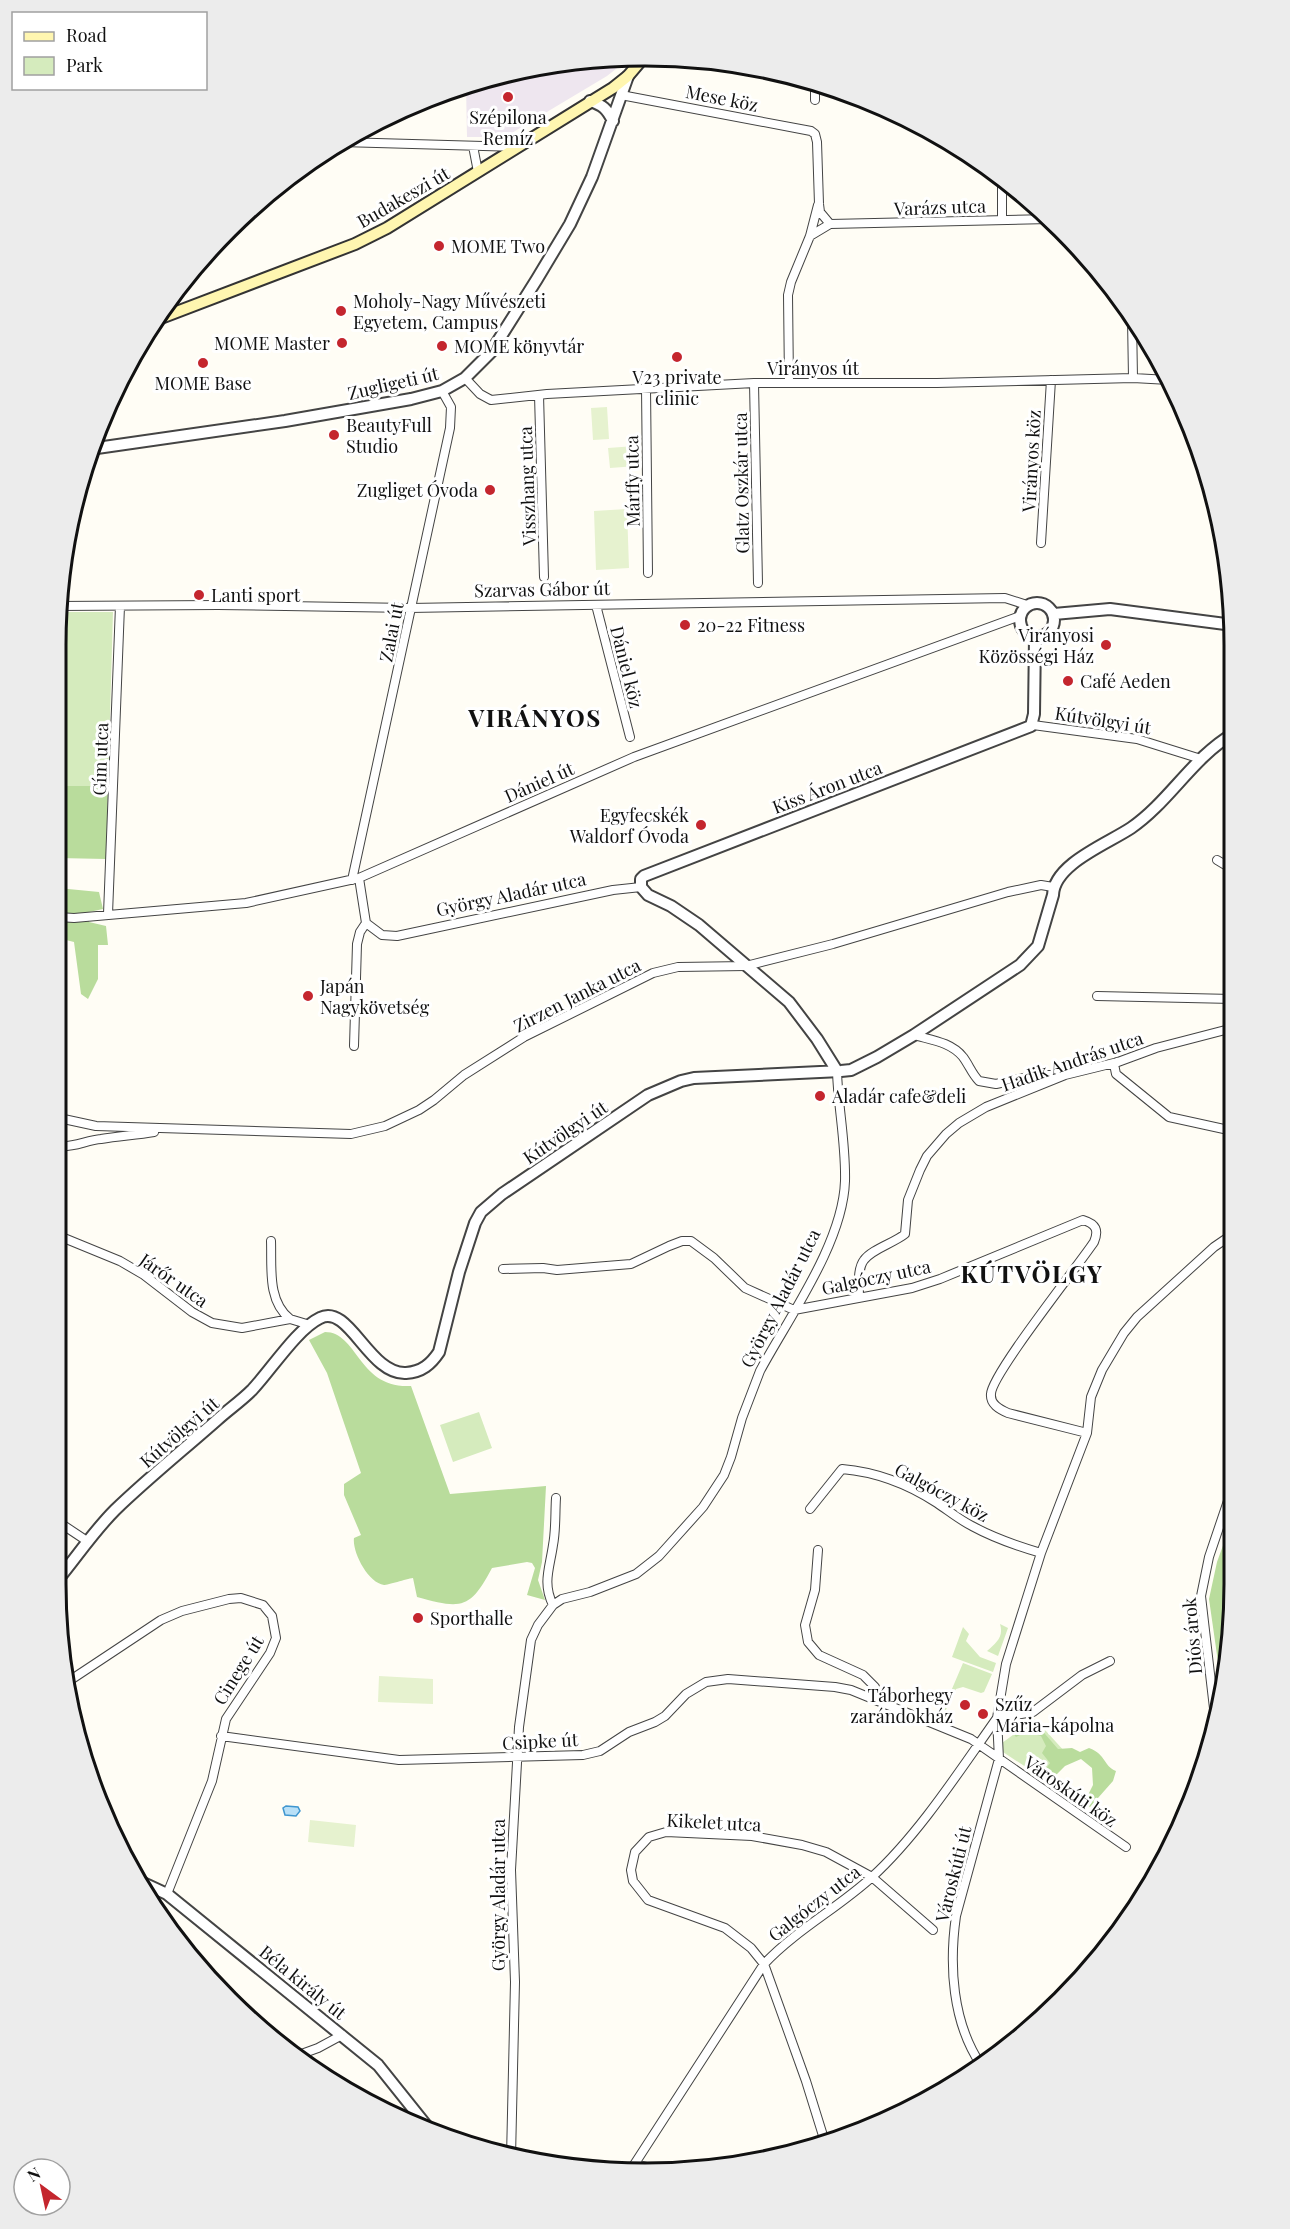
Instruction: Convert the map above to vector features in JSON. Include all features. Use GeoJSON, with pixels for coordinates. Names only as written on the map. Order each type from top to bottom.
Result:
{"type":"FeatureCollection","features":[{"type":"Feature","properties":{"kind":"main road","name":"Budakeszi út"},"geometry":{"type":"LineString","coordinates":[[170,314],[355,244],[413,213],[590,102],[628,76],[636,66]]}},
{"type":"Feature","properties":{"kind":"street","name":"Zugligeti út"},"geometry":{"type":"LineString","coordinates":[[101,447],[285,422],[411,399],[442,391],[465,378],[491,352],[570,224],[592,177],[628,76]]}},
{"type":"Feature","properties":{"kind":"street"},"geometry":{"type":"LineString","coordinates":[[815,92],[815,100]]}},
{"type":"Feature","properties":{"kind":"street","name":"Mese köz"},"geometry":{"type":"LineString","coordinates":[[621,95],[804,129],[815,134],[819,204]]}},
{"type":"Feature","properties":{"kind":"street"},"geometry":{"type":"LineString","coordinates":[[590,102],[602,105],[613,121]]}},
{"type":"Feature","properties":{"kind":"street"},"geometry":{"type":"LineString","coordinates":[[359,143],[517,147]]}},
{"type":"Feature","properties":{"kind":"street"},"geometry":{"type":"LineString","coordinates":[[473,146],[478,172]]}},
{"type":"Feature","properties":{"kind":"street"},"geometry":{"type":"LineString","coordinates":[[1002,190],[1002,220]]}},
{"type":"Feature","properties":{"kind":"street"},"geometry":{"type":"LineString","coordinates":[[810,236],[830,224],[820,212],[819,204]]}},
{"type":"Feature","properties":{"kind":"street"},"geometry":{"type":"LineString","coordinates":[[789,382],[789,288],[810,236],[819,204]]}},
{"type":"Feature","properties":{"kind":"street","name":"Varázs utca"},"geometry":{"type":"LineString","coordinates":[[830,224],[1037,219]]}},
{"type":"Feature","properties":{"kind":"street"},"geometry":{"type":"LineString","coordinates":[[1132,333],[1133,378]]}},
{"type":"Feature","properties":{"kind":"street","name":"Virányos út"},"geometry":{"type":"LineString","coordinates":[[465,378],[480,394],[491,400],[646,388],[754,383],[1159,379]]}},
{"type":"Feature","properties":{"kind":"street","name":"Virányos köz"},"geometry":{"type":"LineString","coordinates":[[1041,543],[1051,380]]}},
{"type":"Feature","properties":{"kind":"street","name":"Glatz Oszkár utca"},"geometry":{"type":"LineString","coordinates":[[754,383],[758,583]]}},
{"type":"Feature","properties":{"kind":"street","name":"Márffy utca"},"geometry":{"type":"LineString","coordinates":[[646,388],[648,573]]}},
{"type":"Feature","properties":{"kind":"street","name":"Zalai út"},"geometry":{"type":"LineString","coordinates":[[354,1046],[357,944],[360,932],[366,923],[356,879],[410,608],[422,564],[452,418],[451,407],[442,391]]}},
{"type":"Feature","properties":{"kind":"street","name":"Visszhang utca"},"geometry":{"type":"LineString","coordinates":[[539,395],[544,577]]}},
{"type":"Feature","properties":{"kind":"street","name":"Szarvas Gábor út"},"geometry":{"type":"LineString","coordinates":[[67,606],[410,608],[1005,598],[1027,605]]}},
{"type":"Feature","properties":{"kind":"street"},"geometry":{"type":"LineString","coordinates":[[1037,602],[1044,603],[1054,614],[1051,631],[1044,636],[1035,637],[1023,630],[1020,616],[1027,605],[1037,602]]}},
{"type":"Feature","properties":{"kind":"street","name":"Dániel köz"},"geometry":{"type":"LineString","coordinates":[[596,605],[630,737]]}},
{"type":"Feature","properties":{"kind":"street","name":"Gím utca"},"geometry":{"type":"LineString","coordinates":[[108,914],[120,606]]}},
{"type":"Feature","properties":{"kind":"street"},"geometry":{"type":"LineString","coordinates":[[1054,614],[1110,609],[1223,624]]}},
{"type":"Feature","properties":{"kind":"street","name":"Dániel út"},"geometry":{"type":"LineString","coordinates":[[66,918],[246,903],[356,879],[634,758],[1020,616]]}},
{"type":"Feature","properties":{"kind":"street"},"geometry":{"type":"LineString","coordinates":[[1033,724],[1035,637]]}},
{"type":"Feature","properties":{"kind":"street","name":"Kútvölgyi út"},"geometry":{"type":"LineString","coordinates":[[1033,724],[1137,739],[1201,759]]}},
{"type":"Feature","properties":{"kind":"street","name":"Kiss Áron utca"},"geometry":{"type":"LineString","coordinates":[[641,886],[641,879],[644,876],[1033,724]]}},
{"type":"Feature","properties":{"kind":"street","name":"Kútvölgyi út"},"geometry":{"type":"LineString","coordinates":[[66,1569],[117,1509],[251,1391],[310,1325],[325,1316],[338,1318],[386,1368],[401,1373],[415,1373],[423,1369],[439,1352],[470,1235],[481,1212],[491,1202],[648,1095],[681,1081],[714,1076],[851,1070],[914,1035],[1020,965],[1033,953],[1042,936],[1053,887],[1064,870],[1131,828],[1153,811],[1201,759],[1224,741]]}},
{"type":"Feature","properties":{"kind":"street"},"geometry":{"type":"LineString","coordinates":[[1217,860],[1224,864]]}},
{"type":"Feature","properties":{"kind":"street","name":"Zirzen Janka utca"},"geometry":{"type":"LineString","coordinates":[[66,1120],[96,1126],[164,1129],[351,1134],[368,1132],[419,1110],[464,1075],[524,1037],[664,969],[746,966],[833,944],[1008,892],[1041,885],[1053,887]]}},
{"type":"Feature","properties":{"kind":"street","name":"György Aladár utca"},"geometry":{"type":"LineString","coordinates":[[366,923],[382,935],[397,936],[592,894],[641,886],[648,895],[671,906],[699,924],[789,1002],[817,1039],[837,1071],[844,1170],[843,1199],[827,1251],[752,1391],[724,1475],[703,1507],[659,1556],[636,1574],[591,1592],[562,1599],[553,1605],[538,1625],[531,1640],[519,1727],[511,1870],[514,1982],[511,2147]]}},
{"type":"Feature","properties":{"kind":"street"},"geometry":{"type":"LineString","coordinates":[[1097,996],[1224,999]]}},
{"type":"Feature","properties":{"kind":"street","name":"Hadik András utca"},"geometry":{"type":"LineString","coordinates":[[859,1298],[859,1274],[864,1260],[873,1252],[892,1244],[905,1234],[908,1200],[927,1156],[959,1123],[986,1107],[1065,1075],[1118,1062],[1156,1048],[1224,1030]]}},
{"type":"Feature","properties":{"kind":"street"},"geometry":{"type":"LineString","coordinates":[[914,1035],[949,1045],[963,1057],[970,1072],[979,1082],[996,1084],[1038,1076],[1065,1075]]}},
{"type":"Feature","properties":{"kind":"street"},"geometry":{"type":"LineString","coordinates":[[1118,1062],[1114,1064],[1116,1074],[1164,1113],[1185,1122],[1224,1129]]}},
{"type":"Feature","properties":{"kind":"street","name":"Zirzen Janka utca"},"geometry":{"type":"LineString","coordinates":[[66,1147],[99,1139],[131,1137],[164,1129]]}},
{"type":"Feature","properties":{"kind":"street","name":"Galgóczy utca"},"geometry":{"type":"LineString","coordinates":[[794,1310],[912,1288],[995,1257],[1074,1222],[1083,1220],[1091,1222],[1097,1233],[1094,1242],[1006,1364],[992,1386],[991,1395],[992,1401],[998,1408],[1008,1413],[1087,1433]]}},
{"type":"Feature","properties":{"kind":"street","name":"Járőr utca"},"geometry":{"type":"LineString","coordinates":[[66,1239],[136,1270],[192,1312],[212,1323],[242,1328],[290,1319],[310,1325]]}},
{"type":"Feature","properties":{"kind":"street"},"geometry":{"type":"LineString","coordinates":[[1110,1661],[1083,1675],[1033,1712],[998,1718],[1002,1678],[1041,1553],[1087,1433],[1091,1397],[1110,1353],[1124,1333],[1159,1296],[1224,1240]]}},
{"type":"Feature","properties":{"kind":"street"},"geometry":{"type":"LineString","coordinates":[[271,1241],[275,1297],[279,1308],[290,1319]]}},
{"type":"Feature","properties":{"kind":"street"},"geometry":{"type":"LineString","coordinates":[[503,1269],[557,1270],[631,1264],[682,1241],[691,1241],[714,1258],[745,1288],[794,1310]]}},
{"type":"Feature","properties":{"kind":"street","name":"Galgóczy köz"},"geometry":{"type":"LineString","coordinates":[[810,1509],[842,1469],[868,1473],[913,1489],[992,1536],[1041,1553]]}},
{"type":"Feature","properties":{"kind":"street"},"geometry":{"type":"LineString","coordinates":[[553,1605],[547,1593],[547,1583],[554,1543],[556,1498]]}},
{"type":"Feature","properties":{"kind":"street","name":"Diós árok"},"geometry":{"type":"LineString","coordinates":[[1213,1697],[1202,1596],[1209,1557],[1224,1513]]}},
{"type":"Feature","properties":{"kind":"street"},"geometry":{"type":"LineString","coordinates":[[66,1527],[87,1542]]}},
{"type":"Feature","properties":{"kind":"street"},"geometry":{"type":"LineString","coordinates":[[818,1550],[816,1590],[805,1625],[808,1642],[819,1655],[863,1675],[875,1687],[874,1699]]}},
{"type":"Feature","properties":{"kind":"street","name":"Cinege út"},"geometry":{"type":"LineString","coordinates":[[74,1678],[161,1620],[182,1611],[229,1599],[249,1599],[263,1605],[272,1616],[276,1638],[267,1659],[226,1719],[212,1781],[167,1894]]}},
{"type":"Feature","properties":{"kind":"street","name":"Csipke út"},"geometry":{"type":"LineString","coordinates":[[221,1736],[399,1760],[583,1755],[600,1751],[629,1732],[655,1722],[665,1716],[696,1687],[714,1680],[835,1687],[851,1690],[971,1738],[979,1744]]}},
{"type":"Feature","properties":{"kind":"street","name":"Galgóczy utca"},"geometry":{"type":"LineString","coordinates":[[636,2163],[764,1964],[779,1947],[872,1877],[909,1838],[998,1718]]}},
{"type":"Feature","properties":{"kind":"street","name":"Városkúti út"},"geometry":{"type":"LineString","coordinates":[[977,2058],[967,2040],[957,2002],[952,1976],[953,1935],[956,1916],[999,1759],[998,1718]]}},
{"type":"Feature","properties":{"kind":"street","name":"Városkúti köz"},"geometry":{"type":"LineString","coordinates":[[979,1744],[1126,1847]]}},
{"type":"Feature","properties":{"kind":"street","name":"Kikelet utca"},"geometry":{"type":"LineString","coordinates":[[823,2135],[764,1964],[751,1948],[725,1928],[648,1900],[636,1887],[631,1870],[632,1860],[640,1844],[649,1837],[666,1832],[752,1836],[826,1852],[872,1877],[933,1930]]}},
{"type":"Feature","properties":{"kind":"street","name":"Béla király út"},"geometry":{"type":"LineString","coordinates":[[152,1887],[167,1894],[378,2065],[420,2118]]}},
{"type":"Feature","properties":{"kind":"street"},"geometry":{"type":"LineString","coordinates":[[306,2052],[342,2035]]}},
{"type":"Feature","properties":{"kind":"shaded area"},"geometry":{"type":"Polygon","coordinates":[[[619,67],[505,137],[467,137],[466,95],[532,77],[619,67]]]}},
{"type":"Feature","properties":{"kind":"green space"},"geometry":{"type":"Polygon","coordinates":[[[607,407],[609,439],[593,440],[591,408],[607,407]]]}},
{"type":"Feature","properties":{"kind":"green space"},"geometry":{"type":"Polygon","coordinates":[[[635,446],[637,466],[610,468],[608,448],[635,446]]]}},
{"type":"Feature","properties":{"kind":"green space"},"geometry":{"type":"Polygon","coordinates":[[[627,509],[629,568],[596,570],[594,511],[627,509]]]}},
{"type":"Feature","properties":{"kind":"green space"},"geometry":{"type":"Polygon","coordinates":[[[67,612],[113,612],[108,786],[66,786],[67,612]]]}},
{"type":"Feature","properties":{"kind":"green space"},"geometry":{"type":"Polygon","coordinates":[[[66,786],[108,786],[106,859],[66,858],[66,786]]]}},
{"type":"Feature","properties":{"kind":"green space"},"geometry":{"type":"Polygon","coordinates":[[[66,889],[99,892],[103,909],[89,912],[89,922],[106,926],[108,945],[98,945],[98,979],[88,999],[81,994],[74,942],[66,940],[66,889]]]}},
{"type":"Feature","properties":{"kind":"green space"},"geometry":{"type":"Polygon","coordinates":[[[325,1332],[336,1334],[345,1341],[369,1370],[380,1379],[393,1385],[411,1386],[450,1494],[546,1486],[542,1562],[538,1580],[545,1600],[527,1595],[535,1568],[532,1563],[527,1562],[492,1568],[470,1599],[454,1604],[417,1597],[413,1578],[384,1585],[372,1579],[367,1573],[358,1558],[354,1544],[354,1538],[361,1535],[344,1495],[344,1484],[361,1473],[327,1373],[309,1340],[325,1332]]]}},
{"type":"Feature","properties":{"kind":"green space"},"geometry":{"type":"Polygon","coordinates":[[[479,1412],[492,1448],[453,1462],[440,1425],[479,1412]]]}},
{"type":"Feature","properties":{"kind":"green space"},"geometry":{"type":"Polygon","coordinates":[[[1224,1543],[1223,1622],[1218,1664],[1209,1599],[1217,1562],[1224,1543]]]}},
{"type":"Feature","properties":{"kind":"green space"},"geometry":{"type":"Polygon","coordinates":[[[1000,1624],[1008,1628],[998,1656],[987,1651],[1000,1636],[1000,1624]]]}},
{"type":"Feature","properties":{"kind":"green space"},"geometry":{"type":"Polygon","coordinates":[[[963,1627],[969,1634],[966,1641],[980,1657],[996,1663],[993,1672],[952,1657],[963,1627]]]}},
{"type":"Feature","properties":{"kind":"green space"},"geometry":{"type":"Polygon","coordinates":[[[963,1663],[992,1674],[984,1692],[963,1687],[956,1689],[942,1718],[940,1717],[963,1663]]]}},
{"type":"Feature","properties":{"kind":"green space"},"geometry":{"type":"Polygon","coordinates":[[[379,1676],[433,1679],[433,1704],[378,1702],[379,1676]]]}},
{"type":"Feature","properties":{"kind":"green space"},"geometry":{"type":"Polygon","coordinates":[[[1019,1718],[1039,1727],[1058,1749],[1072,1748],[1080,1752],[1089,1748],[1099,1754],[1116,1771],[1113,1781],[1090,1807],[1084,1803],[1093,1785],[1092,1768],[1081,1759],[1065,1766],[1053,1778],[1043,1773],[1050,1763],[1042,1753],[1046,1746],[1041,1736],[1030,1730],[1016,1737],[1009,1728],[1019,1718]]]}},
{"type":"Feature","properties":{"kind":"green space"},"geometry":{"type":"Polygon","coordinates":[[[1035,1719],[1066,1753],[1044,1779],[1003,1752],[1002,1743],[1035,1719]]]}},
{"type":"Feature","properties":{"kind":"green space"},"geometry":{"type":"Polygon","coordinates":[[[310,1820],[356,1825],[354,1847],[308,1842],[310,1820]]]}},
{"type":"Feature","properties":{"kind":"water"},"geometry":{"type":"Polygon","coordinates":[[[298,1807],[300,1811],[296,1816],[285,1815],[283,1808],[298,1807]]]}},
{"type":"Feature","properties":{"kind":"place","name":"Szépilona Remíz"},"geometry":{"type":"Point","coordinates":[508,97]}},
{"type":"Feature","properties":{"kind":"place","name":"MOME Two"},"geometry":{"type":"Point","coordinates":[439,246]}},
{"type":"Feature","properties":{"kind":"place","name":"Moholy-Nagy Művészeti Egyetem, Campus"},"geometry":{"type":"Point","coordinates":[341,311]}},
{"type":"Feature","properties":{"kind":"place","name":"MOME Master"},"geometry":{"type":"Point","coordinates":[342,343]}},
{"type":"Feature","properties":{"kind":"place","name":"MOME könyvtár"},"geometry":{"type":"Point","coordinates":[442,346]}},
{"type":"Feature","properties":{"kind":"place","name":"V23 private clinic"},"geometry":{"type":"Point","coordinates":[677,357]}},
{"type":"Feature","properties":{"kind":"place","name":"MOME Base"},"geometry":{"type":"Point","coordinates":[203,363]}},
{"type":"Feature","properties":{"kind":"place","name":"BeautyFull Studio"},"geometry":{"type":"Point","coordinates":[334,435]}},
{"type":"Feature","properties":{"kind":"place","name":"Zugliget Óvoda"},"geometry":{"type":"Point","coordinates":[490,490]}},
{"type":"Feature","properties":{"kind":"place","name":"Lanti sport"},"geometry":{"type":"Point","coordinates":[199,595]}},
{"type":"Feature","properties":{"kind":"place","name":"20-22 Fitness"},"geometry":{"type":"Point","coordinates":[685,625]}},
{"type":"Feature","properties":{"kind":"place","name":"Virányosi Közösségi Ház"},"geometry":{"type":"Point","coordinates":[1106,645]}},
{"type":"Feature","properties":{"kind":"place","name":"Café Aeden"},"geometry":{"type":"Point","coordinates":[1068,681]}},
{"type":"Feature","properties":{"kind":"place","name":"Egyfecskék Waldorf Óvoda"},"geometry":{"type":"Point","coordinates":[701,825]}},
{"type":"Feature","properties":{"kind":"place","name":"Japán Nagykövetség"},"geometry":{"type":"Point","coordinates":[308,996]}},
{"type":"Feature","properties":{"kind":"place","name":"Aladár cafe&deli"},"geometry":{"type":"Point","coordinates":[820,1096]}},
{"type":"Feature","properties":{"kind":"place","name":"Sporthalle"},"geometry":{"type":"Point","coordinates":[418,1618]}},
{"type":"Feature","properties":{"kind":"place","name":"Táborhegy zarándokház"},"geometry":{"type":"Point","coordinates":[965,1705]}},
{"type":"Feature","properties":{"kind":"place","name":"Szűz Mária-kápolna"},"geometry":{"type":"Point","coordinates":[983,1714]}},
{"type":"Feature","properties":{"kind":"district","name":"VIRÁNYOS"},"geometry":{"type":"Point","coordinates":[535,717]}},
{"type":"Feature","properties":{"kind":"district","name":"KÚTVÖLGY"},"geometry":{"type":"Point","coordinates":[1032,1273]}}]}
